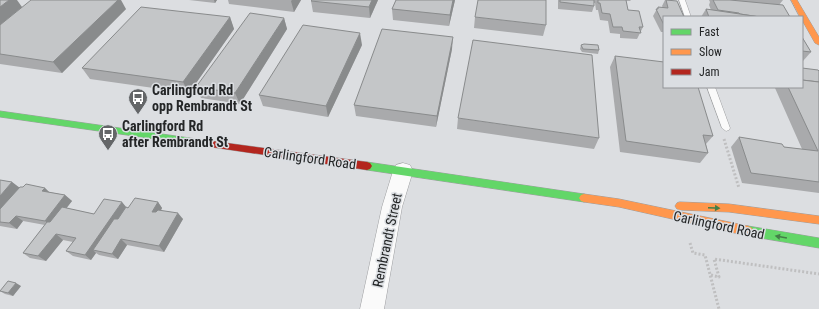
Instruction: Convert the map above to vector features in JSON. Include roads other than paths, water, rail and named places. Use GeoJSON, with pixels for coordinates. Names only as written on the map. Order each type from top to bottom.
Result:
{"type":"FeatureCollection","features":[{"type":"Feature","properties":{"kind":"main road"},"geometry":{"type":"LineString","coordinates":[[794,0],[819,43]]}},
{"type":"Feature","properties":{"kind":"main road","name":"Carlingford Road"},"geometry":{"type":"LineString","coordinates":[[0,114],[619,203],[741,230],[819,243]]}},
{"type":"Feature","properties":{"kind":"main road","name":"Carlingford Road"},"geometry":{"type":"LineString","coordinates":[[619,203],[729,208],[819,220]]}},
{"type":"Feature","properties":{"kind":"street","name":"Rembrandt Street"},"geometry":{"type":"LineString","coordinates":[[372,309],[392,207],[403,171]]}},
{"type":"Feature","properties":{"kind":"lane"},"geometry":{"type":"LineString","coordinates":[[682,0],[688,16]]}},
{"type":"Feature","properties":{"kind":"lane"},"geometry":{"type":"LineString","coordinates":[[712,88],[726,128]]}},
{"type":"Feature","properties":{"kind":"place","name":"Carlingford Rd opp Rembrandt St"},"geometry":{"type":"Point","coordinates":[138,115]}},
{"type":"Feature","properties":{"kind":"place","name":"Carlingford Rd after Rembrandt St"},"geometry":{"type":"Point","coordinates":[108,151]}}]}
